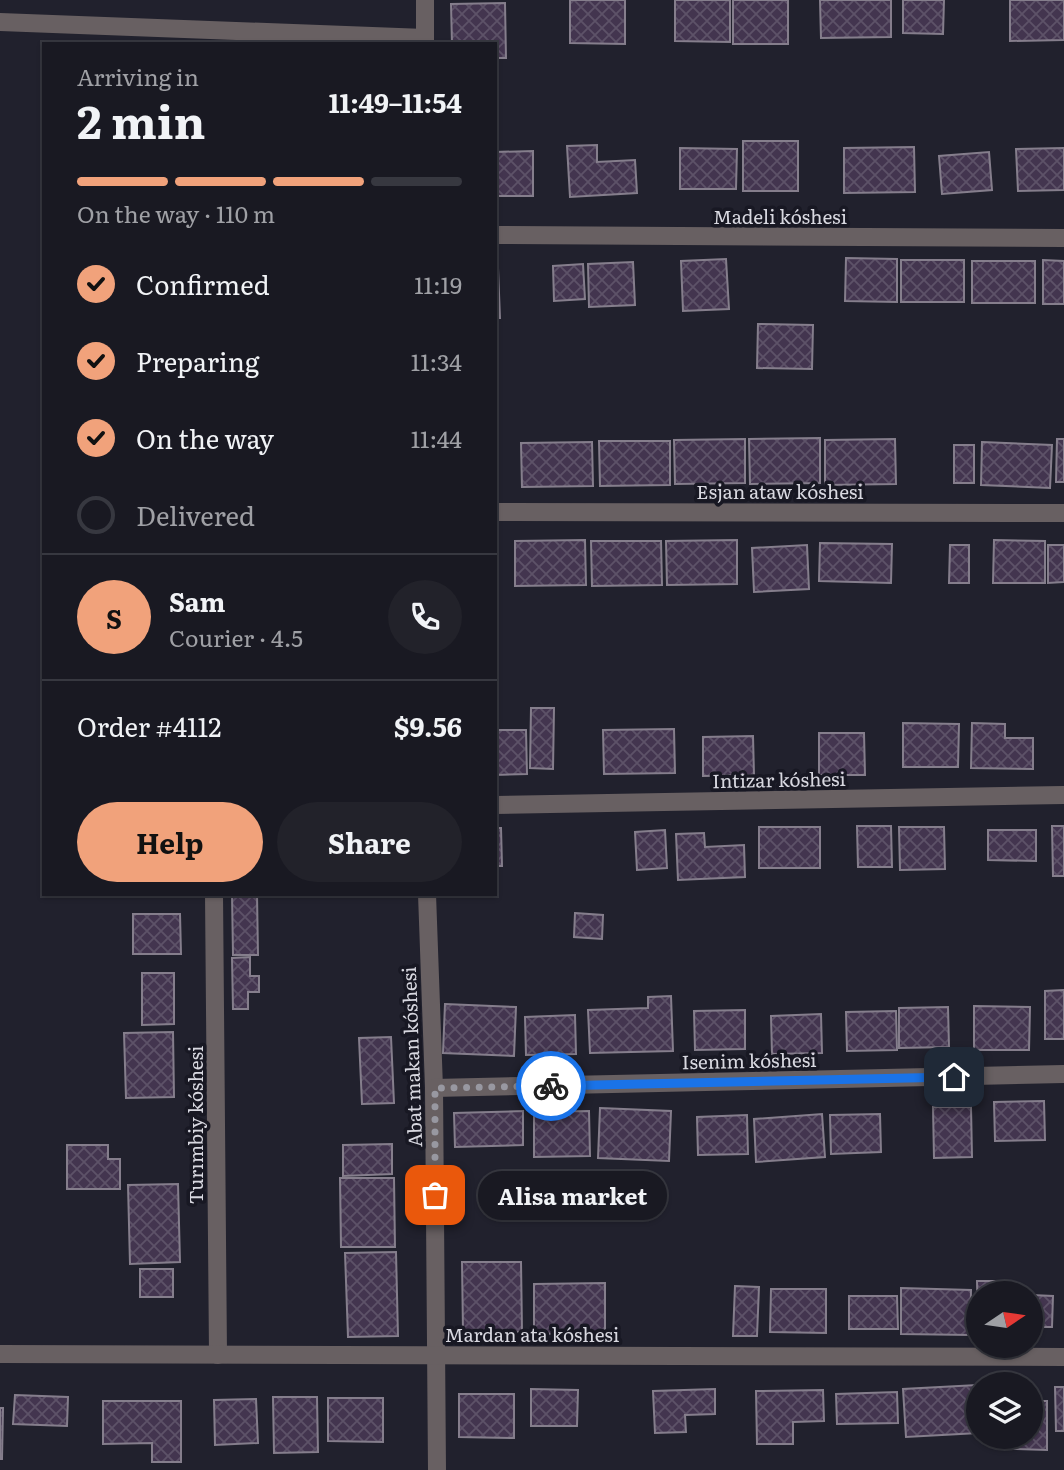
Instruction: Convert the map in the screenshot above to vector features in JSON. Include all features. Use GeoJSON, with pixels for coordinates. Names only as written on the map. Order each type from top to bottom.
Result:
{"type":"FeatureCollection","features":[{"type":"Feature","properties":{"kind":"street"},"geometry":{"type":"LineString","coordinates":[[0,22],[207,36],[425,41],[425,0]]}},
{"type":"Feature","properties":{"kind":"street","name":"Madeli kóshesi"},"geometry":{"type":"LineString","coordinates":[[497,235],[1064,238]]}},
{"type":"Feature","properties":{"kind":"street","name":"Esjan ataw kóshesi"},"geometry":{"type":"LineString","coordinates":[[497,512],[1064,513]]}},
{"type":"Feature","properties":{"kind":"street","name":"Intizar kóshesi"},"geometry":{"type":"LineString","coordinates":[[497,805],[1064,795]]}},
{"type":"Feature","properties":{"kind":"street","name":"Turımbiy kóshesi"},"geometry":{"type":"LineString","coordinates":[[214,896],[218,1354]]}},
{"type":"Feature","properties":{"kind":"street","name":"Abat makan kóshesi"},"geometry":{"type":"LineString","coordinates":[[427,896],[435,1088],[437,1470]]}},
{"type":"Feature","properties":{"kind":"street","name":"Isenim kóshesi"},"geometry":{"type":"LineString","coordinates":[[435,1088],[1064,1074]]}},
{"type":"Feature","properties":{"kind":"street","name":"Mardan ata kóshesi"},"geometry":{"type":"LineString","coordinates":[[0,1354],[1064,1357]]}},
{"type":"Feature","properties":{"kind":"building"},"geometry":{"type":"Polygon","coordinates":[[[570,0],[625,0],[625,44],[570,43],[570,0]]]}},
{"type":"Feature","properties":{"kind":"building"},"geometry":{"type":"Polygon","coordinates":[[[675,0],[730,0],[730,42],[675,41],[675,0]]]}},
{"type":"Feature","properties":{"kind":"building"},"geometry":{"type":"Polygon","coordinates":[[[733,0],[788,0],[788,44],[733,44],[733,0]]]}},
{"type":"Feature","properties":{"kind":"building"},"geometry":{"type":"Polygon","coordinates":[[[820,0],[891,0],[891,37],[821,38],[820,0]]]}},
{"type":"Feature","properties":{"kind":"building"},"geometry":{"type":"Polygon","coordinates":[[[903,0],[944,0],[943,34],[903,33],[903,0]]]}},
{"type":"Feature","properties":{"kind":"building"},"geometry":{"type":"Polygon","coordinates":[[[1010,0],[1064,0],[1064,40],[1010,41],[1010,0]]]}},
{"type":"Feature","properties":{"kind":"building"},"geometry":{"type":"Polygon","coordinates":[[[505,3],[506,58],[497,58],[497,42],[452,42],[451,4],[505,3]]]}},
{"type":"Feature","properties":{"kind":"building"},"geometry":{"type":"Polygon","coordinates":[[[743,141],[798,141],[798,191],[743,191],[743,141]]]}},
{"type":"Feature","properties":{"kind":"building"},"geometry":{"type":"Polygon","coordinates":[[[597,145],[597,162],[635,160],[637,193],[570,197],[567,146],[597,145]]]}},
{"type":"Feature","properties":{"kind":"building"},"geometry":{"type":"Polygon","coordinates":[[[914,147],[915,192],[844,193],[844,148],[914,147]]]}},
{"type":"Feature","properties":{"kind":"building"},"geometry":{"type":"Polygon","coordinates":[[[680,148],[737,149],[736,189],[680,189],[680,148]]]}},
{"type":"Feature","properties":{"kind":"building"},"geometry":{"type":"Polygon","coordinates":[[[1064,148],[1064,190],[1018,191],[1016,149],[1064,148]]]}},
{"type":"Feature","properties":{"kind":"building"},"geometry":{"type":"Polygon","coordinates":[[[533,151],[533,196],[497,196],[497,152],[533,151]]]}},
{"type":"Feature","properties":{"kind":"building"},"geometry":{"type":"Polygon","coordinates":[[[989,152],[992,190],[942,194],[939,156],[989,152]]]}},
{"type":"Feature","properties":{"kind":"building"},"geometry":{"type":"Polygon","coordinates":[[[846,258],[897,259],[897,302],[845,301],[846,258]]]}},
{"type":"Feature","properties":{"kind":"building"},"geometry":{"type":"Polygon","coordinates":[[[726,259],[729,309],[683,311],[681,261],[726,259]]]}},
{"type":"Feature","properties":{"kind":"building"},"geometry":{"type":"Polygon","coordinates":[[[901,260],[964,260],[964,302],[901,302],[901,260]]]}},
{"type":"Feature","properties":{"kind":"building"},"geometry":{"type":"Polygon","coordinates":[[[1043,260],[1064,261],[1064,304],[1043,304],[1043,260]]]}},
{"type":"Feature","properties":{"kind":"building"},"geometry":{"type":"Polygon","coordinates":[[[972,261],[1035,261],[1035,303],[972,303],[972,261]]]}},
{"type":"Feature","properties":{"kind":"building"},"geometry":{"type":"Polygon","coordinates":[[[633,262],[635,305],[589,307],[588,264],[633,262]]]}},
{"type":"Feature","properties":{"kind":"building"},"geometry":{"type":"Polygon","coordinates":[[[583,264],[585,299],[554,301],[553,266],[583,264]]]}},
{"type":"Feature","properties":{"kind":"building"},"geometry":{"type":"Polygon","coordinates":[[[497,268],[498,268],[500,318],[497,318],[497,268]]]}},
{"type":"Feature","properties":{"kind":"building"},"geometry":{"type":"Polygon","coordinates":[[[758,324],[813,325],[812,369],[757,368],[758,324]]]}},
{"type":"Feature","properties":{"kind":"building"},"geometry":{"type":"Polygon","coordinates":[[[820,438],[820,483],[750,484],[749,439],[820,438]]]}},
{"type":"Feature","properties":{"kind":"building"},"geometry":{"type":"Polygon","coordinates":[[[745,439],[745,483],[675,484],[674,440],[745,439]]]}},
{"type":"Feature","properties":{"kind":"building"},"geometry":{"type":"Polygon","coordinates":[[[895,439],[896,484],[825,485],[825,440],[895,439]]]}},
{"type":"Feature","properties":{"kind":"building"},"geometry":{"type":"Polygon","coordinates":[[[1057,439],[1064,439],[1064,482],[1056,482],[1057,439]]]}},
{"type":"Feature","properties":{"kind":"building"},"geometry":{"type":"Polygon","coordinates":[[[599,441],[670,441],[670,485],[600,486],[599,441]]]}},
{"type":"Feature","properties":{"kind":"building"},"geometry":{"type":"Polygon","coordinates":[[[592,442],[593,486],[522,487],[521,443],[592,442]]]}},
{"type":"Feature","properties":{"kind":"building"},"geometry":{"type":"Polygon","coordinates":[[[982,442],[1052,445],[1050,488],[981,485],[982,442]]]}},
{"type":"Feature","properties":{"kind":"building"},"geometry":{"type":"Polygon","coordinates":[[[954,445],[974,445],[974,483],[954,483],[954,445]]]}},
{"type":"Feature","properties":{"kind":"building"},"geometry":{"type":"Polygon","coordinates":[[[585,540],[586,585],[515,586],[515,541],[585,540]]]}},
{"type":"Feature","properties":{"kind":"building"},"geometry":{"type":"Polygon","coordinates":[[[737,540],[737,584],[667,585],[666,541],[737,540]]]}},
{"type":"Feature","properties":{"kind":"building"},"geometry":{"type":"Polygon","coordinates":[[[994,540],[1045,541],[1045,583],[993,583],[994,540]]]}},
{"type":"Feature","properties":{"kind":"building"},"geometry":{"type":"Polygon","coordinates":[[[591,541],[661,541],[662,585],[592,586],[591,541]]]}},
{"type":"Feature","properties":{"kind":"building"},"geometry":{"type":"Polygon","coordinates":[[[820,543],[892,544],[891,583],[819,581],[820,543]]]}},
{"type":"Feature","properties":{"kind":"building"},"geometry":{"type":"Polygon","coordinates":[[[807,545],[809,589],[754,592],[752,548],[807,545]]]}},
{"type":"Feature","properties":{"kind":"building"},"geometry":{"type":"Polygon","coordinates":[[[950,545],[969,545],[969,583],[949,583],[950,545]]]}},
{"type":"Feature","properties":{"kind":"building"},"geometry":{"type":"Polygon","coordinates":[[[1048,545],[1064,545],[1064,582],[1048,583],[1048,545]]]}},
{"type":"Feature","properties":{"kind":"building"},"geometry":{"type":"Polygon","coordinates":[[[531,708],[554,708],[553,769],[530,768],[531,708]]]}},
{"type":"Feature","properties":{"kind":"building"},"geometry":{"type":"Polygon","coordinates":[[[903,723],[959,724],[958,767],[903,767],[903,723]]]}},
{"type":"Feature","properties":{"kind":"building"},"geometry":{"type":"Polygon","coordinates":[[[972,723],[1005,724],[1005,738],[1033,738],[1033,769],[971,768],[972,723]]]}},
{"type":"Feature","properties":{"kind":"building"},"geometry":{"type":"Polygon","coordinates":[[[674,729],[675,773],[604,774],[603,730],[674,729]]]}},
{"type":"Feature","properties":{"kind":"building"},"geometry":{"type":"Polygon","coordinates":[[[497,730],[526,730],[527,774],[497,775],[497,730]]]}},
{"type":"Feature","properties":{"kind":"building"},"geometry":{"type":"Polygon","coordinates":[[[819,733],[864,733],[865,775],[819,775],[819,733]]]}},
{"type":"Feature","properties":{"kind":"building"},"geometry":{"type":"Polygon","coordinates":[[[753,736],[754,775],[703,776],[703,737],[753,736]]]}},
{"type":"Feature","properties":{"kind":"building"},"geometry":{"type":"Polygon","coordinates":[[[857,826],[891,826],[892,867],[858,867],[857,826]]]}},
{"type":"Feature","properties":{"kind":"building"},"geometry":{"type":"Polygon","coordinates":[[[1052,826],[1064,826],[1064,876],[1053,876],[1052,826]]]}},
{"type":"Feature","properties":{"kind":"building"},"geometry":{"type":"Polygon","coordinates":[[[759,827],[820,827],[820,868],[759,868],[759,827]]]}},
{"type":"Feature","properties":{"kind":"building"},"geometry":{"type":"Polygon","coordinates":[[[899,827],[944,827],[945,869],[900,870],[899,827]]]}},
{"type":"Feature","properties":{"kind":"building"},"geometry":{"type":"Polygon","coordinates":[[[497,828],[501,828],[502,866],[497,866],[497,828]]]}},
{"type":"Feature","properties":{"kind":"building"},"geometry":{"type":"Polygon","coordinates":[[[665,830],[667,868],[637,870],[635,832],[665,830]]]}},
{"type":"Feature","properties":{"kind":"building"},"geometry":{"type":"Polygon","coordinates":[[[988,830],[1036,830],[1036,861],[988,860],[988,830]]]}},
{"type":"Feature","properties":{"kind":"building"},"geometry":{"type":"Polygon","coordinates":[[[704,833],[705,847],[744,845],[745,877],[678,880],[676,834],[704,833]]]}},
{"type":"Feature","properties":{"kind":"building"},"geometry":{"type":"Polygon","coordinates":[[[232,896],[257,896],[258,955],[233,955],[232,896]]]}},
{"type":"Feature","properties":{"kind":"building"},"geometry":{"type":"Polygon","coordinates":[[[575,913],[603,915],[602,939],[574,937],[575,913]]]}},
{"type":"Feature","properties":{"kind":"building"},"geometry":{"type":"Polygon","coordinates":[[[133,914],[180,914],[181,954],[133,954],[133,914]]]}},
{"type":"Feature","properties":{"kind":"building"},"geometry":{"type":"Polygon","coordinates":[[[250,957],[250,976],[259,976],[259,992],[248,992],[248,1009],[233,1009],[232,958],[250,957]]]}},
{"type":"Feature","properties":{"kind":"building"},"geometry":{"type":"Polygon","coordinates":[[[142,973],[174,973],[174,1024],[142,1025],[142,973]]]}},
{"type":"Feature","properties":{"kind":"building"},"geometry":{"type":"Polygon","coordinates":[[[1064,990],[1064,1039],[1045,1039],[1045,991],[1064,990]]]}},
{"type":"Feature","properties":{"kind":"building"},"geometry":{"type":"Polygon","coordinates":[[[671,996],[673,1051],[590,1053],[588,1010],[648,1008],[648,997],[671,996]]]}},
{"type":"Feature","properties":{"kind":"building"},"geometry":{"type":"Polygon","coordinates":[[[445,1004],[516,1007],[514,1056],[443,1053],[445,1004]]]}},
{"type":"Feature","properties":{"kind":"building"},"geometry":{"type":"Polygon","coordinates":[[[974,1006],[1030,1007],[1029,1050],[974,1050],[974,1006]]]}},
{"type":"Feature","properties":{"kind":"building"},"geometry":{"type":"Polygon","coordinates":[[[948,1007],[949,1047],[899,1048],[899,1008],[948,1007]]]}},
{"type":"Feature","properties":{"kind":"building"},"geometry":{"type":"Polygon","coordinates":[[[745,1010],[745,1049],[695,1050],[694,1011],[745,1010]]]}},
{"type":"Feature","properties":{"kind":"building"},"geometry":{"type":"Polygon","coordinates":[[[896,1011],[897,1050],[847,1051],[846,1012],[896,1011]]]}},
{"type":"Feature","properties":{"kind":"building"},"geometry":{"type":"Polygon","coordinates":[[[821,1014],[822,1053],[772,1054],[771,1016],[821,1014]]]}},
{"type":"Feature","properties":{"kind":"building"},"geometry":{"type":"Polygon","coordinates":[[[575,1015],[576,1054],[526,1055],[525,1017],[575,1015]]]}},
{"type":"Feature","properties":{"kind":"building"},"geometry":{"type":"Polygon","coordinates":[[[173,1032],[174,1097],[126,1098],[124,1033],[173,1032]]]}},
{"type":"Feature","properties":{"kind":"building"},"geometry":{"type":"Polygon","coordinates":[[[391,1037],[394,1103],[362,1104],[359,1038],[391,1037]]]}},
{"type":"Feature","properties":{"kind":"building"},"geometry":{"type":"Polygon","coordinates":[[[1044,1101],[1045,1140],[995,1141],[994,1102],[1044,1101]]]}},
{"type":"Feature","properties":{"kind":"building"},"geometry":{"type":"Polygon","coordinates":[[[933,1107],[971,1107],[972,1157],[934,1158],[933,1107]]]}},
{"type":"Feature","properties":{"kind":"building"},"geometry":{"type":"Polygon","coordinates":[[[600,1108],[671,1111],[669,1161],[598,1158],[600,1108]]]}},
{"type":"Feature","properties":{"kind":"building"},"geometry":{"type":"Polygon","coordinates":[[[523,1111],[523,1145],[455,1147],[454,1113],[523,1111]]]}},
{"type":"Feature","properties":{"kind":"building"},"geometry":{"type":"Polygon","coordinates":[[[589,1111],[590,1156],[534,1157],[534,1112],[589,1111]]]}},
{"type":"Feature","properties":{"kind":"building"},"geometry":{"type":"Polygon","coordinates":[[[822,1114],[825,1157],[756,1162],[754,1119],[822,1114]]]}},
{"type":"Feature","properties":{"kind":"building"},"geometry":{"type":"Polygon","coordinates":[[[880,1114],[881,1152],[831,1154],[830,1115],[880,1114]]]}},
{"type":"Feature","properties":{"kind":"building"},"geometry":{"type":"Polygon","coordinates":[[[747,1115],[748,1154],[698,1155],[697,1117],[747,1115]]]}},
{"type":"Feature","properties":{"kind":"building"},"geometry":{"type":"Polygon","coordinates":[[[392,1144],[392,1174],[343,1176],[343,1145],[392,1144]]]}},
{"type":"Feature","properties":{"kind":"building"},"geometry":{"type":"Polygon","coordinates":[[[67,1145],[108,1145],[108,1159],[120,1159],[120,1189],[67,1189],[67,1145]]]}},
{"type":"Feature","properties":{"kind":"building"},"geometry":{"type":"Polygon","coordinates":[[[340,1178],[394,1178],[395,1247],[341,1247],[340,1178]]]}},
{"type":"Feature","properties":{"kind":"building"},"geometry":{"type":"Polygon","coordinates":[[[178,1184],[180,1262],[130,1264],[128,1185],[178,1184]]]}},
{"type":"Feature","properties":{"kind":"building"},"geometry":{"type":"Polygon","coordinates":[[[396,1252],[398,1336],[348,1337],[345,1253],[396,1252]]]}},
{"type":"Feature","properties":{"kind":"building"},"geometry":{"type":"Polygon","coordinates":[[[462,1262],[521,1262],[522,1332],[463,1332],[462,1262]]]}},
{"type":"Feature","properties":{"kind":"building"},"geometry":{"type":"Polygon","coordinates":[[[140,1269],[173,1269],[173,1297],[140,1297],[140,1269]]]}},
{"type":"Feature","properties":{"kind":"building"},"geometry":{"type":"Polygon","coordinates":[[[605,1283],[605,1333],[534,1334],[534,1284],[605,1283]]]}},
{"type":"Feature","properties":{"kind":"building"},"geometry":{"type":"Polygon","coordinates":[[[735,1286],[759,1287],[757,1336],[733,1336],[735,1286]]]}},
{"type":"Feature","properties":{"kind":"building"},"geometry":{"type":"Polygon","coordinates":[[[901,1288],[966,1290],[966,1335],[901,1334],[901,1288]]]}},
{"type":"Feature","properties":{"kind":"building"},"geometry":{"type":"Polygon","coordinates":[[[771,1289],[826,1289],[826,1333],[770,1332],[771,1289]]]}},
{"type":"Feature","properties":{"kind":"building"},"geometry":{"type":"Polygon","coordinates":[[[849,1296],[897,1296],[898,1329],[849,1329],[849,1296]]]}},
{"type":"Feature","properties":{"kind":"building"},"geometry":{"type":"Polygon","coordinates":[[[1043,1296],[1053,1296],[1052,1327],[1043,1327],[1043,1296]]]}},
{"type":"Feature","properties":{"kind":"building"},"geometry":{"type":"Polygon","coordinates":[[[966,1386],[966,1434],[906,1437],[903,1389],[966,1386]]]}},
{"type":"Feature","properties":{"kind":"building"},"geometry":{"type":"Polygon","coordinates":[[[1055,1387],[1064,1387],[1064,1431],[1056,1431],[1055,1387]]]}},
{"type":"Feature","properties":{"kind":"building"},"geometry":{"type":"Polygon","coordinates":[[[531,1389],[578,1390],[577,1426],[531,1426],[531,1389]]]}},
{"type":"Feature","properties":{"kind":"building"},"geometry":{"type":"Polygon","coordinates":[[[715,1389],[715,1414],[685,1415],[686,1432],[655,1433],[653,1391],[715,1389]]]}},
{"type":"Feature","properties":{"kind":"building"},"geometry":{"type":"Polygon","coordinates":[[[823,1390],[824,1421],[793,1422],[793,1444],[757,1444],[756,1391],[823,1390]]]}},
{"type":"Feature","properties":{"kind":"building"},"geometry":{"type":"Polygon","coordinates":[[[897,1392],[898,1423],[837,1424],[836,1394],[897,1392]]]}},
{"type":"Feature","properties":{"kind":"building"},"geometry":{"type":"Polygon","coordinates":[[[459,1394],[514,1394],[514,1438],[459,1437],[459,1394]]]}},
{"type":"Feature","properties":{"kind":"building"},"geometry":{"type":"Polygon","coordinates":[[[15,1395],[68,1397],[67,1426],[13,1424],[15,1395]]]}},
{"type":"Feature","properties":{"kind":"building"},"geometry":{"type":"Polygon","coordinates":[[[273,1397],[317,1397],[318,1452],[274,1453],[273,1397]]]}},
{"type":"Feature","properties":{"kind":"building"},"geometry":{"type":"Polygon","coordinates":[[[328,1398],[383,1398],[383,1442],[328,1441],[328,1398]]]}},
{"type":"Feature","properties":{"kind":"building"},"geometry":{"type":"Polygon","coordinates":[[[256,1399],[258,1443],[215,1445],[214,1400],[256,1399]]]}},
{"type":"Feature","properties":{"kind":"building"},"geometry":{"type":"Polygon","coordinates":[[[103,1401],[181,1401],[181,1462],[152,1462],[152,1443],[103,1444],[103,1401]]]}},
{"type":"Feature","properties":{"kind":"building"},"geometry":{"type":"Polygon","coordinates":[[[1043,1401],[1047,1401],[1047,1450],[1014,1449],[1043,1449],[1043,1401]]]}},
{"type":"Feature","properties":{"kind":"building"},"geometry":{"type":"Polygon","coordinates":[[[0,1408],[3,1408],[2,1459],[0,1459],[0,1408]]]}},
{"type":"Feature","properties":{"kind":"way so far"},"geometry":{"type":"LineString","coordinates":[[435,1195],[435,1088],[551,1086]]}},
{"type":"Feature","properties":{"kind":"place","name":"Alisa market"},"geometry":{"type":"Point","coordinates":[435,1195]}},
{"type":"Feature","properties":{"kind":"route"},"geometry":{"type":"LineString","coordinates":[[551,1086],[954,1077]]}}]}
